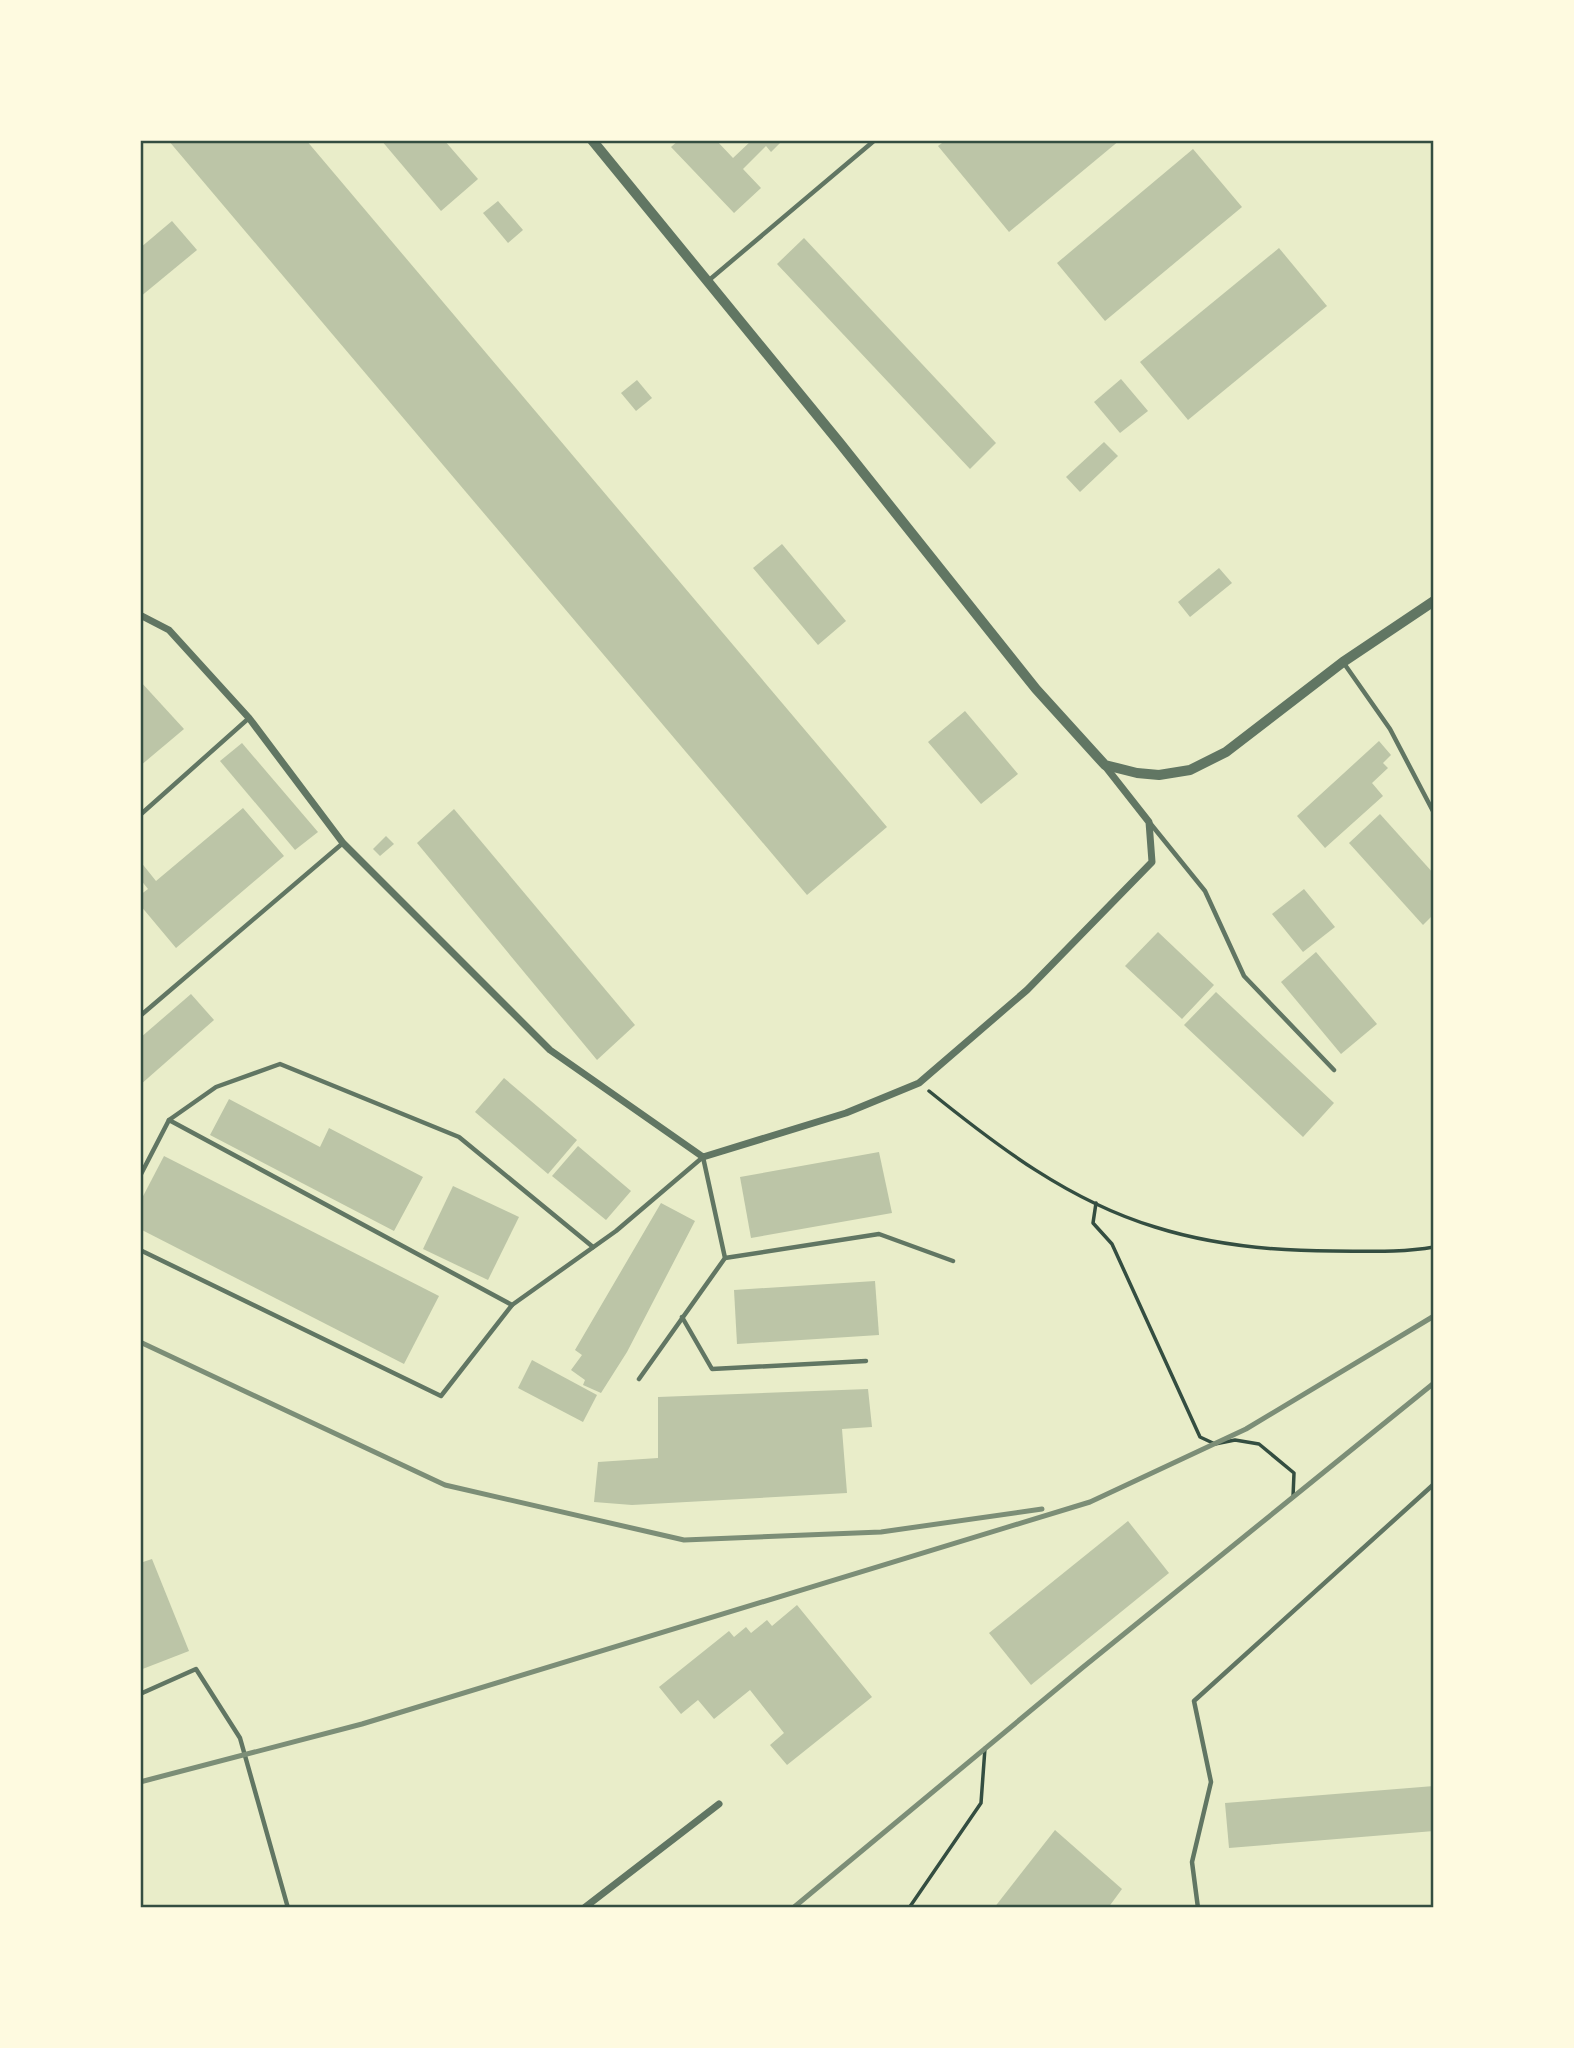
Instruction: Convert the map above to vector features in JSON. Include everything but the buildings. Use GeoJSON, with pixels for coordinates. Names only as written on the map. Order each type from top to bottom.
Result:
{"type":"FeatureCollection","features":[{"type":"Feature","properties":{"kind":"street"},"geometry":{"type":"LineString","coordinates":[[140,615],[169,630],[249,718],[343,843],[550,1049],[703,1157],[846,1113],[919,1083],[1027,990],[1152,862],[1149,822],[1105,765],[1036,689],[839,442],[592,140]]}},
{"type":"Feature","properties":{"kind":"street"},"geometry":{"type":"LineString","coordinates":[[1105,765],[1159,775],[1190,770],[1226,752],[1343,662],[1434,601]]}},
{"type":"Feature","properties":{"kind":"street"},"geometry":{"type":"LineString","coordinates":[[584,1908],[719,1804]]}},
{"type":"Feature","properties":{"kind":"lane"},"geometry":{"type":"LineString","coordinates":[[708,282],[875,140]]}},
{"type":"Feature","properties":{"kind":"lane"},"geometry":{"type":"LineString","coordinates":[[1343,662],[1390,729],[1434,813]]}},
{"type":"Feature","properties":{"kind":"lane"},"geometry":{"type":"LineString","coordinates":[[140,815],[249,718]]}},
{"type":"Feature","properties":{"kind":"lane"},"geometry":{"type":"LineString","coordinates":[[1149,822],[1205,891],[1244,976],[1334,1070]]}},
{"type":"Feature","properties":{"kind":"lane"},"geometry":{"type":"LineString","coordinates":[[140,1016],[343,843]]}},
{"type":"Feature","properties":{"kind":"lane"},"geometry":{"type":"LineString","coordinates":[[140,1176],[169,1120],[216,1087],[280,1064],[459,1137],[593,1247]]}},
{"type":"Feature","properties":{"kind":"lane"},"geometry":{"type":"LineString","coordinates":[[169,1120],[512,1305]]}},
{"type":"Feature","properties":{"kind":"lane"},"geometry":{"type":"LineString","coordinates":[[140,1250],[441,1396],[512,1305],[616,1231],[703,1157],[725,1258]]}},
{"type":"Feature","properties":{"kind":"lane"},"geometry":{"type":"LineString","coordinates":[[639,1379],[725,1258],[879,1234],[953,1261]]}},
{"type":"Feature","properties":{"kind":"lane"},"geometry":{"type":"LineString","coordinates":[[682,1317],[712,1369],[866,1361]]}},
{"type":"Feature","properties":{"kind":"lane"},"geometry":{"type":"LineString","coordinates":[[1198,1908],[1192,1862],[1211,1782],[1194,1701],[1434,1484]]}},
{"type":"Feature","properties":{"kind":"lane"},"geometry":{"type":"LineString","coordinates":[[140,1694],[195,1669],[240,1738],[288,1908]]}},
{"type":"Feature","properties":{"kind":"path"},"geometry":{"type":"LineString","coordinates":[[919,1083],[1019,1160],[1096,1203],[1155,1227],[1231,1245],[1311,1251],[1376,1251],[1434,1247]]}},
{"type":"Feature","properties":{"kind":"path"},"geometry":{"type":"LineString","coordinates":[[1096,1203],[1093,1223],[1112,1244],[1200,1437],[1215,1444],[1235,1440],[1259,1444],[1294,1472],[1293,1497]]}},
{"type":"Feature","properties":{"kind":"path"},"geometry":{"type":"LineString","coordinates":[[909,1908],[981,1803],[985,1748]]}},
{"type":"Feature","properties":{"kind":"railway"},"geometry":{"type":"LineString","coordinates":[[140,1782],[362,1724],[1090,1502],[1246,1429],[1434,1316]]}},
{"type":"Feature","properties":{"kind":"railway"},"geometry":{"type":"LineString","coordinates":[[140,1342],[445,1485],[684,1540],[881,1532],[1042,1509]]}},
{"type":"Feature","properties":{"kind":"railway"},"geometry":{"type":"LineString","coordinates":[[793,1908],[1082,1668],[1434,1383]]}}]}
